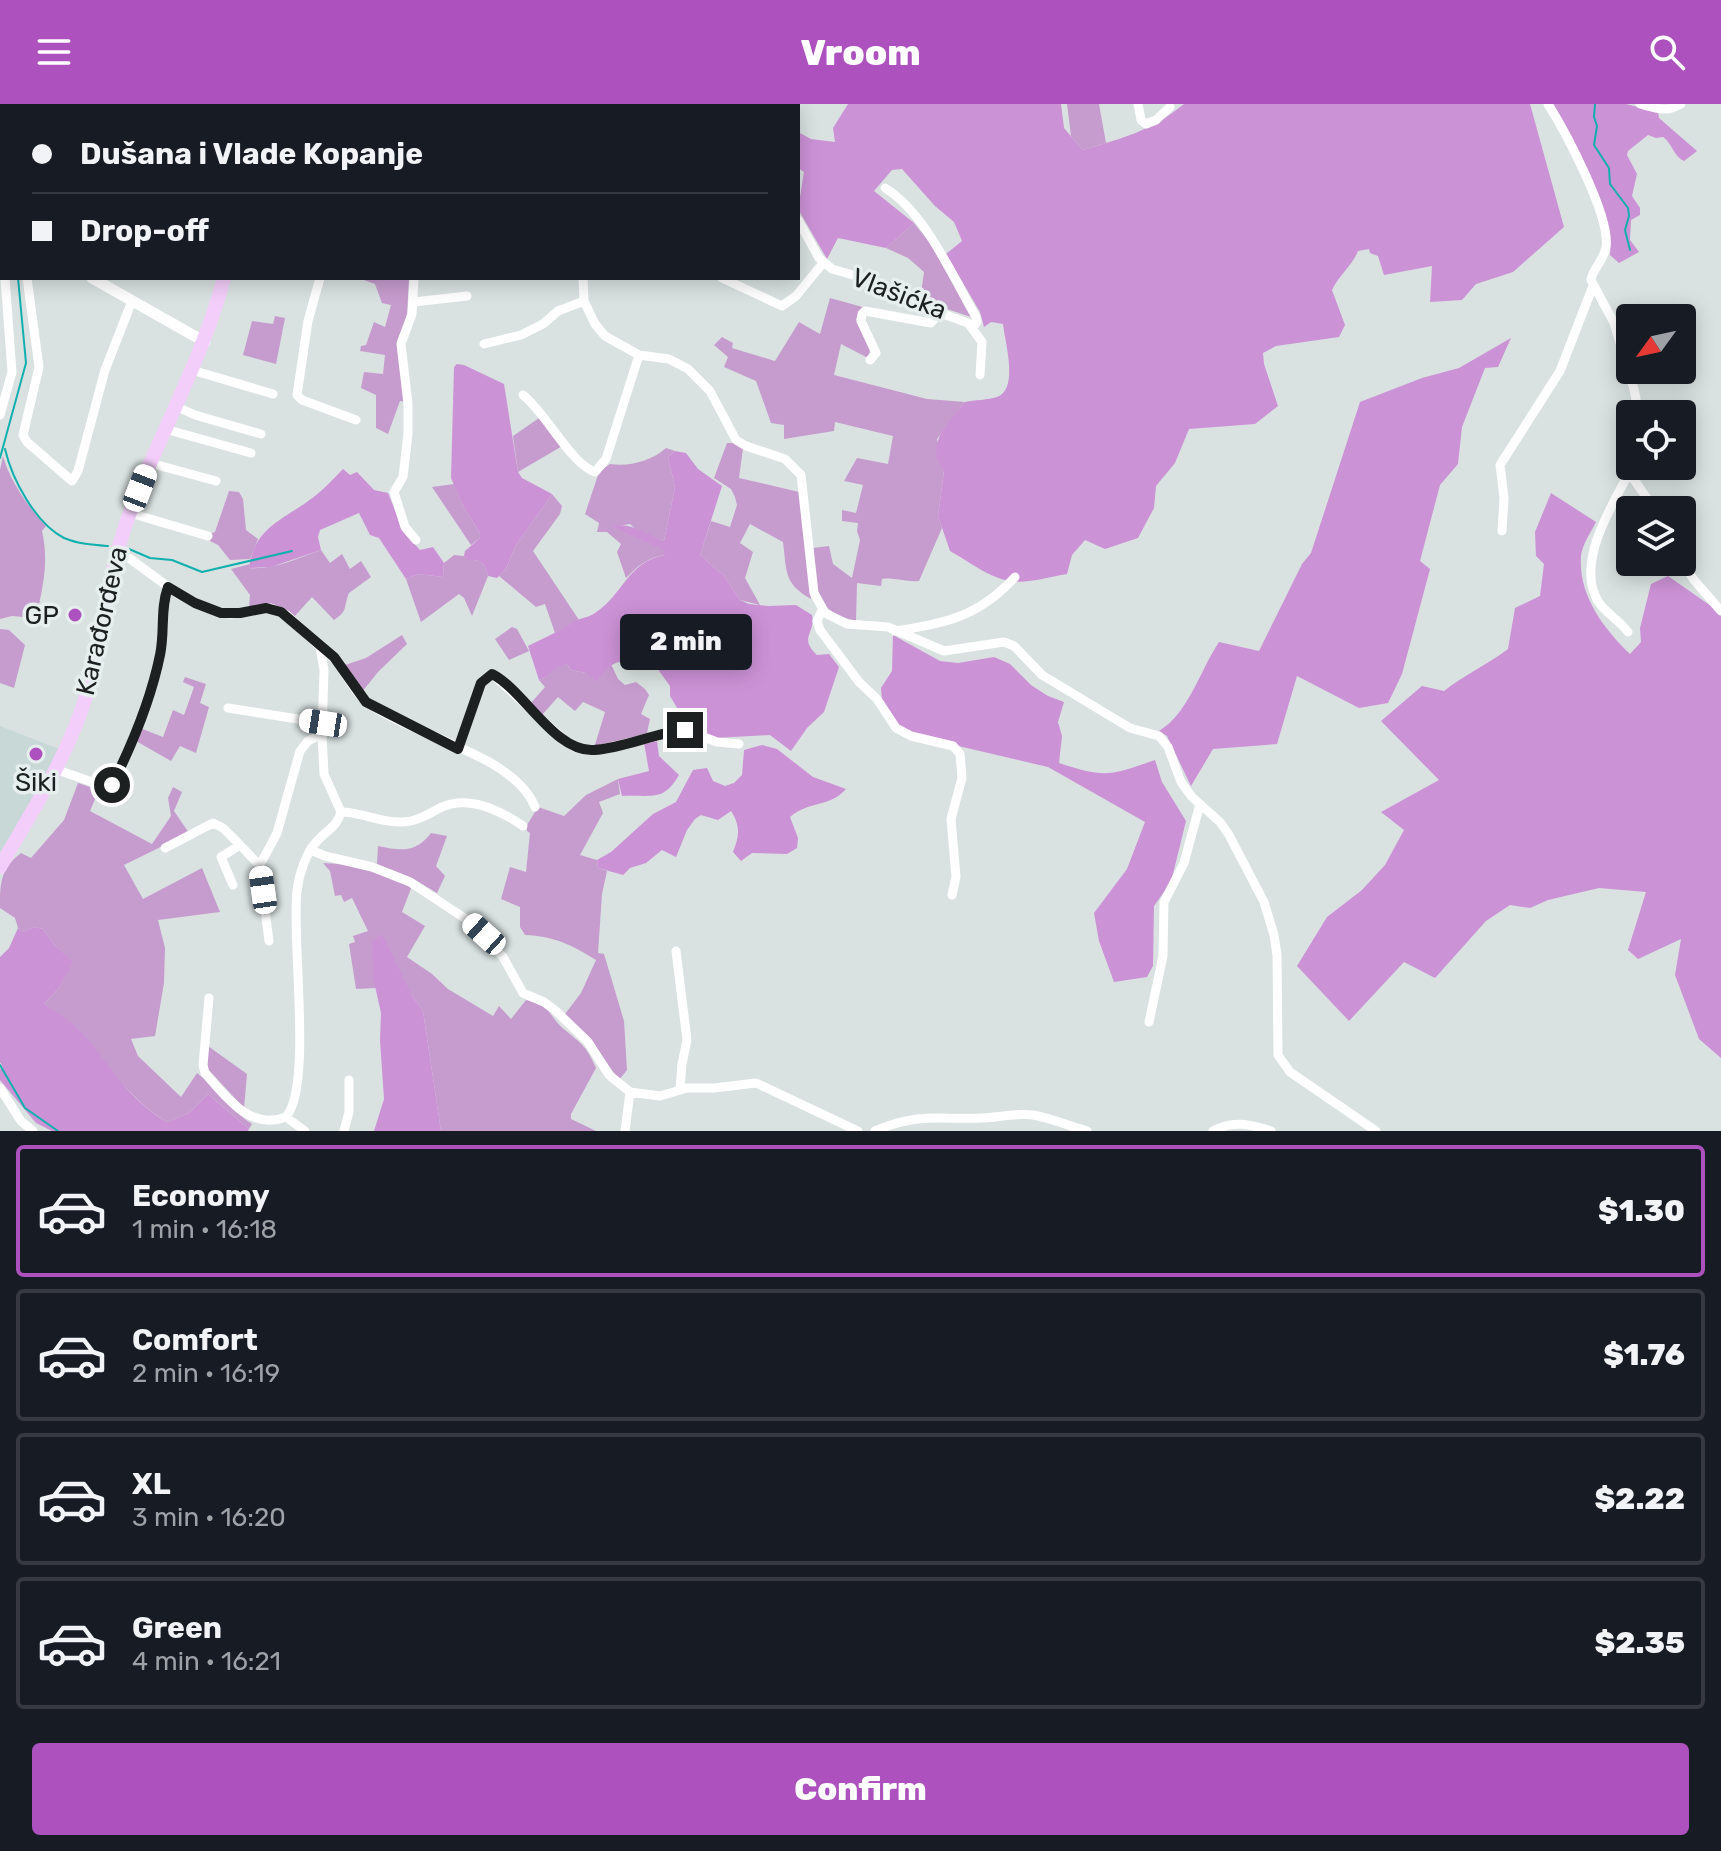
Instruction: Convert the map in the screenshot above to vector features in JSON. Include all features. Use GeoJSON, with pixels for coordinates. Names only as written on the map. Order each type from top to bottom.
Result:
{"type":"FeatureCollection","features":[{"type":"Feature","properties":{"kind":"main road","name":"Karađorđeva"},"geometry":{"type":"LineString","coordinates":[[0,867],[69,743],[87,693],[117,555],[130,513],[205,342],[223,280]]}},
{"type":"Feature","properties":{"kind":"street"},"geometry":{"type":"LineString","coordinates":[[1138,104],[1141,120],[1146,124],[1156,120],[1170,107]]}},
{"type":"Feature","properties":{"kind":"street"},"geometry":{"type":"LineString","coordinates":[[1548,104],[1584,172],[1606,235],[1605,254],[1592,273],[1593,286],[1614,323],[1636,400]]}},
{"type":"Feature","properties":{"kind":"street"},"geometry":{"type":"LineString","coordinates":[[1640,104],[1671,109],[1681,104]]}},
{"type":"Feature","properties":{"kind":"street"},"geometry":{"type":"LineString","coordinates":[[885,188],[908,207],[932,242],[976,317],[973,327]]}},
{"type":"Feature","properties":{"kind":"street","name":"Vlašićka"},"geometry":{"type":"LineString","coordinates":[[800,223],[823,263],[836,271],[880,283],[918,305],[963,319],[973,327],[982,342],[980,375]]}},
{"type":"Feature","properties":{"kind":"street"},"geometry":{"type":"LineString","coordinates":[[726,280],[782,306],[796,296],[823,263]]}},
{"type":"Feature","properties":{"kind":"street"},"geometry":{"type":"LineString","coordinates":[[0,415],[12,372],[2,280]]}},
{"type":"Feature","properties":{"kind":"street"},"geometry":{"type":"LineString","coordinates":[[27,280],[39,367],[23,438],[72,481],[76,477],[105,370],[132,301]]}},
{"type":"Feature","properties":{"kind":"street"},"geometry":{"type":"LineString","coordinates":[[95,280],[205,342]]}},
{"type":"Feature","properties":{"kind":"street"},"geometry":{"type":"LineString","coordinates":[[319,280],[308,321],[297,395],[302,400],[356,420]]}},
{"type":"Feature","properties":{"kind":"street"},"geometry":{"type":"LineString","coordinates":[[414,280],[414,302],[401,344],[408,434],[403,477],[394,492],[405,527],[416,540]]}},
{"type":"Feature","properties":{"kind":"street"},"geometry":{"type":"LineString","coordinates":[[583,280],[584,301],[595,324],[605,336],[639,355],[669,359],[688,369],[717,402],[736,440],[785,459],[797,470],[803,483],[814,593],[822,610],[842,622],[881,625],[944,651],[1004,642],[1014,646],[1042,675],[1130,728],[1159,736],[1168,747],[1181,782],[1229,835],[1268,913],[1277,955],[1276,1044],[1281,1062],[1290,1072],[1376,1131]]}},
{"type":"Feature","properties":{"kind":"street"},"geometry":{"type":"LineString","coordinates":[[1502,531],[1504,498],[1500,465],[1560,371],[1593,286]]}},
{"type":"Feature","properties":{"kind":"street"},"geometry":{"type":"LineString","coordinates":[[414,302],[467,296]]}},
{"type":"Feature","properties":{"kind":"street"},"geometry":{"type":"LineString","coordinates":[[484,344],[521,335],[543,324],[558,311],[584,301]]}},
{"type":"Feature","properties":{"kind":"street"},"geometry":{"type":"LineString","coordinates":[[870,360],[876,353],[861,321],[865,311],[931,323],[940,312]]}},
{"type":"Feature","properties":{"kind":"street"},"geometry":{"type":"LineString","coordinates":[[523,395],[535,405],[581,463],[595,472],[606,459],[639,355]]}},
{"type":"Feature","properties":{"kind":"street"},"geometry":{"type":"LineString","coordinates":[[192,370],[273,394]]}},
{"type":"Feature","properties":{"kind":"street"},"geometry":{"type":"LineString","coordinates":[[175,406],[261,434]]}},
{"type":"Feature","properties":{"kind":"street"},"geometry":{"type":"LineString","coordinates":[[165,429],[251,453]]}},
{"type":"Feature","properties":{"kind":"street"},"geometry":{"type":"LineString","coordinates":[[150,463],[216,481]]}},
{"type":"Feature","properties":{"kind":"street"},"geometry":{"type":"LineString","coordinates":[[1626,480],[1596,540],[1592,575],[1595,597],[1628,632]]}},
{"type":"Feature","properties":{"kind":"street"},"geometry":{"type":"LineString","coordinates":[[130,513],[208,536]]}},
{"type":"Feature","properties":{"kind":"street"},"geometry":{"type":"LineString","coordinates":[[117,555],[129,558],[195,603],[221,613],[266,608],[281,612],[334,657],[366,702],[510,774],[528,792],[535,807]]}},
{"type":"Feature","properties":{"kind":"street"},"geometry":{"type":"LineString","coordinates":[[1691,576],[1721,611]]}},
{"type":"Feature","properties":{"kind":"street"},"geometry":{"type":"LineString","coordinates":[[895,631],[949,622],[980,609],[998,596],[1015,577]]}},
{"type":"Feature","properties":{"kind":"street"},"geometry":{"type":"LineString","coordinates":[[55,769],[106,787],[112,785],[125,758],[158,665],[163,602],[168,587]]}},
{"type":"Feature","properties":{"kind":"street"},"geometry":{"type":"LineString","coordinates":[[822,610],[817,621],[820,630],[859,682],[877,699],[892,724],[911,736],[953,746],[960,754],[962,778],[951,819],[956,877],[952,895]]}},
{"type":"Feature","properties":{"kind":"street"},"geometry":{"type":"LineString","coordinates":[[286,1117],[295,1101],[297,1072],[300,1004],[297,892],[300,874],[311,850],[320,837],[335,826],[341,812],[324,774],[324,670],[320,647]]}},
{"type":"Feature","properties":{"kind":"street"},"geometry":{"type":"LineString","coordinates":[[458,749],[481,683],[492,674],[576,748],[597,750],[685,730],[717,742],[739,744]]}},
{"type":"Feature","properties":{"kind":"street"},"geometry":{"type":"LineString","coordinates":[[228,708],[322,729]]}},
{"type":"Feature","properties":{"kind":"street"},"geometry":{"type":"LineString","coordinates":[[259,865],[277,833],[300,751],[322,729]]}},
{"type":"Feature","properties":{"kind":"street"},"geometry":{"type":"LineString","coordinates":[[341,812],[404,823],[461,802],[497,811],[523,826]]}},
{"type":"Feature","properties":{"kind":"street"},"geometry":{"type":"LineString","coordinates":[[1149,1022],[1163,956],[1164,902],[1184,863],[1200,804]]}},
{"type":"Feature","properties":{"kind":"street"},"geometry":{"type":"LineString","coordinates":[[165,848],[213,823],[223,828],[259,865],[269,941]]}},
{"type":"Feature","properties":{"kind":"street"},"geometry":{"type":"LineString","coordinates":[[233,885],[221,857],[240,845]]}},
{"type":"Feature","properties":{"kind":"street"},"geometry":{"type":"LineString","coordinates":[[311,850],[392,874],[465,917],[498,950],[523,993],[556,1011],[588,1042],[609,1075],[630,1092],[660,1096],[680,1089],[756,1083],[858,1131]]}},
{"type":"Feature","properties":{"kind":"street"},"geometry":{"type":"LineString","coordinates":[[676,951],[687,1040],[680,1089]]}},
{"type":"Feature","properties":{"kind":"street"},"geometry":{"type":"LineString","coordinates":[[209,998],[203,1065],[205,1073],[245,1115],[262,1120],[286,1117],[305,1131]]}},
{"type":"Feature","properties":{"kind":"street"},"geometry":{"type":"LineString","coordinates":[[344,1131],[349,1112],[349,1080]]}},
{"type":"Feature","properties":{"kind":"street"},"geometry":{"type":"LineString","coordinates":[[0,1088],[21,1121],[33,1131]]}},
{"type":"Feature","properties":{"kind":"street"},"geometry":{"type":"LineString","coordinates":[[625,1131],[630,1092]]}},
{"type":"Feature","properties":{"kind":"street"},"geometry":{"type":"LineString","coordinates":[[875,1131],[896,1122],[926,1116],[984,1118],[1015,1114],[1035,1115],[1087,1131]]}},
{"type":"Feature","properties":{"kind":"street"},"geometry":{"type":"LineString","coordinates":[[1213,1131],[1224,1125],[1250,1124],[1271,1131]]}},
{"type":"Feature","properties":{"kind":"shaded area"},"geometry":{"type":"Polygon","coordinates":[[[848,104],[1061,104],[1064,128],[1083,150],[1148,127],[1184,104],[1530,104],[1564,227],[1513,272],[1476,284],[1462,300],[1430,302],[1432,266],[1384,275],[1378,256],[1370,253],[1369,249],[1358,251],[1332,290],[1345,325],[1339,337],[1276,346],[1263,353],[1278,406],[1255,424],[1189,429],[1175,463],[1156,486],[1154,508],[1138,538],[1105,549],[1085,540],[1072,555],[1067,574],[1016,582],[986,572],[950,551],[938,516],[944,471],[938,461],[937,443],[965,402],[997,397],[1008,385],[1008,353],[1003,324],[991,322],[984,327],[980,312],[946,254],[962,241],[954,222],[902,169],[892,170],[874,191],[914,223],[886,248],[838,238],[827,259],[800,212],[804,172],[800,169],[800,133],[811,139],[835,142],[833,128],[848,104]]]}},
{"type":"Feature","properties":{"kind":"shaded area"},"geometry":{"type":"Polygon","coordinates":[[[1067,104],[1099,104],[1106,143],[1083,150],[1071,136],[1067,104]]]}},
{"type":"Feature","properties":{"kind":"shaded area"},"geometry":{"type":"Polygon","coordinates":[[[1553,104],[1626,104],[1658,112],[1659,118],[1697,151],[1684,161],[1663,137],[1648,135],[1628,151],[1637,174],[1632,196],[1640,208],[1640,215],[1631,220],[1630,240],[1639,252],[1619,263],[1610,255],[1606,220],[1591,178],[1553,104]]]}},
{"type":"Feature","properties":{"kind":"shaded area"},"geometry":{"type":"Polygon","coordinates":[[[914,223],[930,243],[971,317],[920,300],[924,272],[908,258],[886,248],[914,223]]]}},
{"type":"Feature","properties":{"kind":"shaded area"},"geometry":{"type":"Polygon","coordinates":[[[364,280],[409,280],[407,315],[397,341],[406,402],[400,401],[388,434],[376,428],[376,395],[361,388],[364,372],[383,374],[385,355],[360,351],[361,346],[366,345],[374,322],[385,327],[391,305],[382,303],[375,284],[364,280]]]}},
{"type":"Feature","properties":{"kind":"shaded area"},"geometry":{"type":"Polygon","coordinates":[[[830,298],[866,308],[860,311],[856,319],[870,350],[868,358],[841,344],[834,375],[927,399],[965,402],[937,439],[944,471],[938,516],[942,528],[919,581],[882,579],[881,586],[857,583],[856,621],[831,611],[824,604],[816,586],[813,548],[829,546],[833,564],[852,578],[860,540],[858,523],[842,521],[842,510],[856,513],[863,485],[844,481],[857,458],[888,464],[893,436],[835,422],[834,431],[784,439],[784,425],[771,423],[756,381],[724,367],[728,357],[714,345],[722,337],[733,343],[732,348],[775,361],[799,322],[820,334],[830,298]]]}},
{"type":"Feature","properties":{"kind":"shaded area"},"geometry":{"type":"Polygon","coordinates":[[[275,316],[285,318],[276,364],[243,355],[252,321],[273,324],[275,316]]]}},
{"type":"Feature","properties":{"kind":"shaded area"},"geometry":{"type":"Polygon","coordinates":[[[1511,338],[1498,367],[1485,368],[1462,427],[1458,464],[1440,485],[1420,561],[1430,569],[1402,674],[1388,703],[1359,708],[1297,676],[1277,744],[1213,749],[1191,786],[1167,736],[1159,731],[1186,702],[1219,642],[1259,651],[1302,564],[1311,553],[1360,402],[1422,378],[1459,368],[1511,338]]]}},
{"type":"Feature","properties":{"kind":"shaded area"},"geometry":{"type":"Polygon","coordinates":[[[457,364],[504,384],[518,472],[522,478],[552,494],[515,547],[506,569],[497,578],[488,576],[482,563],[467,560],[464,556],[465,551],[480,538],[480,533],[464,508],[451,478],[454,367],[457,364]]]}},
{"type":"Feature","properties":{"kind":"shaded area"},"geometry":{"type":"Polygon","coordinates":[[[542,416],[564,445],[518,472],[513,436],[542,416]]]}},
{"type":"Feature","properties":{"kind":"shaded area"},"geometry":{"type":"Polygon","coordinates":[[[727,443],[736,443],[743,448],[739,478],[799,492],[811,599],[791,582],[783,542],[750,524],[740,543],[753,552],[745,578],[760,605],[740,600],[724,576],[700,555],[711,521],[730,527],[737,505],[731,489],[714,478],[727,443]]]}},
{"type":"Feature","properties":{"kind":"shaded area"},"geometry":{"type":"Polygon","coordinates":[[[666,448],[675,451],[668,457],[675,487],[664,541],[639,532],[630,524],[613,527],[665,550],[665,555],[644,563],[626,578],[617,552],[621,544],[607,532],[597,532],[599,523],[585,514],[599,472],[610,464],[624,465],[647,460],[666,448]]]}},
{"type":"Feature","properties":{"kind":"shaded area"},"geometry":{"type":"Polygon","coordinates":[[[675,451],[686,453],[698,469],[722,486],[700,555],[724,576],[740,600],[768,606],[796,605],[812,615],[808,639],[811,649],[817,655],[829,654],[839,667],[824,712],[807,728],[791,751],[770,735],[715,738],[687,724],[670,696],[670,686],[657,668],[640,658],[614,664],[605,670],[597,682],[586,673],[571,670],[567,664],[539,680],[528,646],[593,614],[642,564],[665,555],[664,550],[612,527],[625,525],[664,541],[675,487],[668,457],[675,451]]]}},
{"type":"Feature","properties":{"kind":"shaded area"},"geometry":{"type":"Polygon","coordinates":[[[3,456],[20,493],[46,526],[42,531],[44,574],[36,618],[12,616],[0,619],[0,470],[3,456]]]}},
{"type":"Feature","properties":{"kind":"shaded area"},"geometry":{"type":"Polygon","coordinates":[[[343,469],[350,475],[357,472],[374,490],[388,493],[414,544],[420,550],[433,547],[444,563],[443,577],[418,574],[406,579],[379,538],[370,535],[359,513],[320,530],[321,550],[271,567],[249,568],[257,542],[264,533],[315,496],[343,469]]]}},
{"type":"Feature","properties":{"kind":"shaded area"},"geometry":{"type":"Polygon","coordinates":[[[454,484],[464,508],[480,533],[480,538],[471,545],[432,487],[454,484]]]}},
{"type":"Feature","properties":{"kind":"shaded area"},"geometry":{"type":"Polygon","coordinates":[[[229,491],[239,492],[243,499],[246,530],[258,539],[250,559],[230,560],[218,545],[210,541],[209,534],[215,532],[229,491]]]}},
{"type":"Feature","properties":{"kind":"shaded area"},"geometry":{"type":"Polygon","coordinates":[[[1551,493],[1596,522],[1581,556],[1584,584],[1602,622],[1630,654],[1641,642],[1640,628],[1651,584],[1668,576],[1721,613],[1721,1058],[1699,1039],[1675,975],[1681,939],[1638,959],[1628,950],[1646,892],[1599,888],[1548,900],[1530,908],[1510,905],[1486,921],[1435,978],[1404,962],[1349,1021],[1297,966],[1327,917],[1362,890],[1385,865],[1404,830],[1381,812],[1439,780],[1381,721],[1422,686],[1444,691],[1508,649],[1515,608],[1540,596],[1544,564],[1536,556],[1535,532],[1551,493]]]}},
{"type":"Feature","properties":{"kind":"shaded area"},"geometry":{"type":"Polygon","coordinates":[[[552,494],[562,506],[560,514],[533,551],[579,620],[555,633],[545,604],[536,607],[499,576],[552,494]]]}},
{"type":"Feature","properties":{"kind":"shaded area"},"geometry":{"type":"Polygon","coordinates":[[[321,550],[330,563],[342,554],[350,569],[361,561],[371,577],[349,593],[339,617],[334,620],[312,597],[294,617],[273,606],[249,608],[250,595],[231,569],[250,564],[249,568],[277,565],[321,550]]]}},
{"type":"Feature","properties":{"kind":"shaded area"},"geometry":{"type":"Polygon","coordinates":[[[454,555],[482,563],[488,576],[472,616],[459,594],[421,622],[406,579],[418,574],[443,577],[444,563],[454,555]]]}},
{"type":"Feature","properties":{"kind":"shaded area"},"geometry":{"type":"Polygon","coordinates":[[[512,627],[517,629],[529,651],[509,660],[495,639],[512,627]]]}},
{"type":"Feature","properties":{"kind":"shaded area"},"geometry":{"type":"Polygon","coordinates":[[[0,629],[9,630],[25,645],[14,688],[0,683],[0,629]]]}},
{"type":"Feature","properties":{"kind":"shaded area"},"geometry":{"type":"Polygon","coordinates":[[[402,635],[407,644],[362,692],[345,665],[366,658],[402,635]]]}},
{"type":"Feature","properties":{"kind":"shaded area"},"geometry":{"type":"Polygon","coordinates":[[[893,635],[940,661],[958,663],[994,657],[1010,664],[1031,685],[1048,696],[1064,702],[1058,722],[1062,736],[1059,763],[1107,773],[1155,760],[1162,782],[1186,821],[1171,882],[1154,906],[1153,966],[1147,977],[1114,982],[1099,941],[1094,913],[1127,869],[1145,822],[1048,767],[916,736],[895,722],[882,701],[881,688],[892,671],[893,635]]]}},
{"type":"Feature","properties":{"kind":"shaded area"},"geometry":{"type":"Polygon","coordinates":[[[561,664],[586,673],[611,664],[618,679],[625,685],[636,682],[645,689],[649,695],[641,714],[650,719],[647,733],[594,748],[605,712],[583,702],[575,711],[558,697],[542,715],[530,704],[545,687],[539,680],[561,664]]]}},
{"type":"Feature","properties":{"kind":"shaded area"},"geometry":{"type":"Polygon","coordinates":[[[185,677],[206,684],[200,703],[209,707],[196,753],[180,746],[171,761],[136,741],[140,728],[163,737],[173,710],[184,715],[194,687],[183,682],[185,677]]]}},
{"type":"Feature","properties":{"kind":"shaded area"},"geometry":{"type":"Polygon","coordinates":[[[0,726],[59,749],[0,858],[0,726]]]}},
{"type":"Feature","properties":{"kind":"shaded area"},"geometry":{"type":"Polygon","coordinates":[[[657,741],[659,756],[679,775],[662,793],[622,796],[618,779],[649,771],[644,743],[657,741]]]}},
{"type":"Feature","properties":{"kind":"shaded area"},"geometry":{"type":"Polygon","coordinates":[[[762,745],[777,749],[813,777],[846,789],[833,799],[805,808],[790,817],[798,838],[797,848],[787,854],[752,853],[741,861],[733,852],[738,832],[731,811],[718,820],[701,815],[695,819],[676,857],[662,850],[623,875],[598,868],[597,860],[611,852],[653,814],[676,802],[693,770],[707,768],[713,781],[725,786],[734,783],[742,775],[744,750],[762,745]]]}},
{"type":"Feature","properties":{"kind":"shaded area"},"geometry":{"type":"Polygon","coordinates":[[[618,779],[620,794],[599,802],[603,813],[580,855],[597,860],[598,868],[607,871],[602,894],[598,953],[604,954],[624,1021],[627,1070],[619,1080],[588,1036],[565,1014],[581,993],[596,960],[562,942],[525,935],[520,927],[520,907],[501,899],[510,867],[526,872],[530,833],[527,825],[538,807],[564,816],[586,795],[618,779]]]}},
{"type":"Feature","properties":{"kind":"shaded area"},"geometry":{"type":"Polygon","coordinates":[[[78,783],[99,790],[90,811],[152,844],[171,816],[168,798],[173,787],[182,792],[174,811],[189,833],[124,865],[143,899],[202,868],[220,912],[158,920],[165,948],[164,983],[155,1036],[131,1039],[138,1056],[181,1097],[197,1073],[252,1124],[249,1129],[208,1094],[189,1113],[167,1122],[133,1095],[76,1032],[44,1004],[59,988],[72,962],[43,929],[34,927],[23,932],[18,928],[15,918],[0,908],[1,884],[5,871],[14,859],[21,853],[31,858],[64,820],[78,783]]]}},
{"type":"Feature","properties":{"kind":"shaded area"},"geometry":{"type":"Polygon","coordinates":[[[431,833],[447,836],[436,866],[445,876],[437,893],[412,878],[377,864],[378,846],[408,849],[420,844],[431,833]]]}},
{"type":"Feature","properties":{"kind":"shaded area"},"geometry":{"type":"Polygon","coordinates":[[[323,863],[369,870],[412,886],[402,912],[425,926],[407,957],[448,989],[493,1016],[499,1006],[511,1019],[526,1000],[535,1003],[546,1009],[584,1046],[596,1068],[571,1119],[596,1131],[441,1131],[423,1011],[372,942],[376,988],[356,989],[349,944],[355,942],[353,936],[368,931],[352,898],[344,902],[341,895],[335,896],[330,871],[323,863]]]}},
{"type":"Feature","properties":{"kind":"shaded area"},"geometry":{"type":"Polygon","coordinates":[[[34,927],[43,929],[73,962],[59,988],[44,1004],[80,1031],[141,1103],[167,1122],[189,1113],[208,1094],[248,1131],[52,1131],[36,1123],[0,1080],[0,1069],[3,1068],[0,1062],[0,957],[9,948],[18,928],[23,932],[34,927]]]}},
{"type":"Feature","properties":{"kind":"shaded area"},"geometry":{"type":"Polygon","coordinates":[[[382,934],[412,996],[423,1011],[441,1131],[374,1131],[384,1099],[381,1013],[373,977],[372,942],[382,934]]]}},
{"type":"Feature","properties":{"kind":"shaded area"},"geometry":{"type":"Polygon","coordinates":[[[208,1046],[247,1074],[244,1108],[207,1068],[208,1046]]]}},
{"type":"Feature","properties":{"kind":"waterway"},"geometry":{"type":"LineString","coordinates":[[1595,104],[1597,126],[1594,145],[1609,168],[1610,184],[1628,208],[1625,230],[1630,250]]}},
{"type":"Feature","properties":{"kind":"waterway"},"geometry":{"type":"LineString","coordinates":[[0,458],[26,363],[18,280]]}},
{"type":"Feature","properties":{"kind":"waterway"},"geometry":{"type":"LineString","coordinates":[[5,449],[26,499],[53,531],[69,540],[108,546]]}},
{"type":"Feature","properties":{"kind":"waterway"},"geometry":{"type":"LineString","coordinates":[[129,549],[150,558],[172,560],[202,572],[292,551]]}},
{"type":"Feature","properties":{"kind":"waterway"},"geometry":{"type":"LineString","coordinates":[[0,1065],[25,1108],[58,1131]]}},
{"type":"Feature","properties":{"kind":"place","name":"GP"},"geometry":{"type":"Point","coordinates":[75,615]}},
{"type":"Feature","properties":{"kind":"place","name":"Šiki"},"geometry":{"type":"Point","coordinates":[36,754]}},
{"type":"Feature","properties":{"kind":"route"},"geometry":{"type":"LineString","coordinates":[[112,785],[125,758],[158,665],[163,602],[168,587],[195,603],[221,613],[266,608],[281,612],[334,657],[366,702],[458,749],[481,683],[492,674],[569,744],[586,751],[685,730]]}}]}
